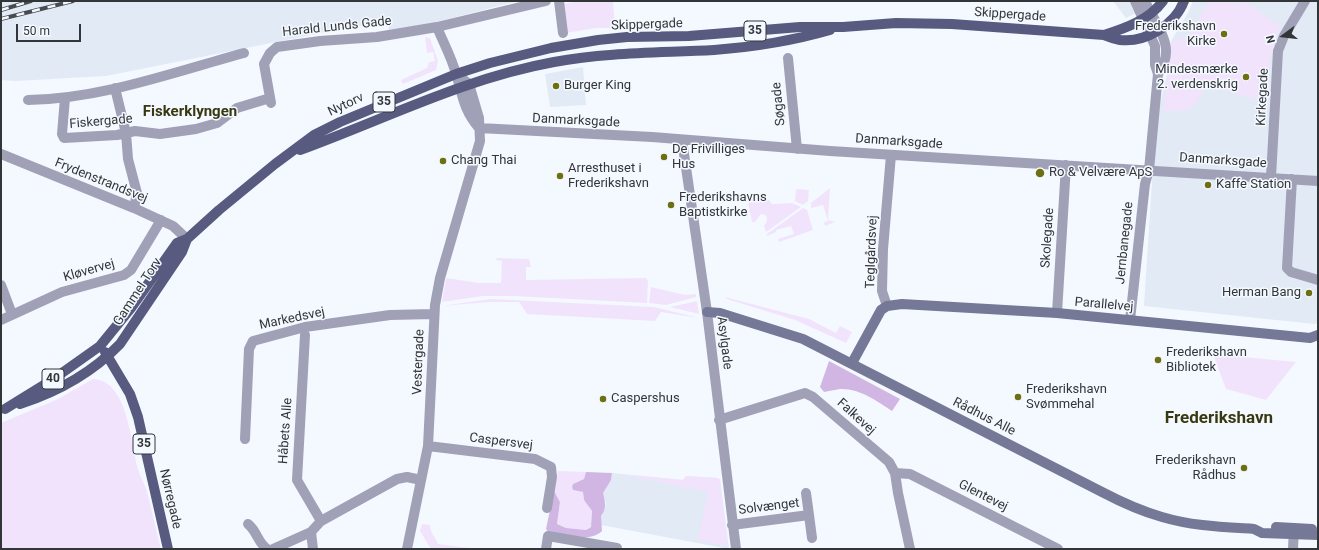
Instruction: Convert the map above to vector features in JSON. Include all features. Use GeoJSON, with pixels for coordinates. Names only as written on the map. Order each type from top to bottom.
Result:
{"type":"FeatureCollection","features":[{"type":"Feature","properties":{"kind":"main road","name":"35"},"geometry":{"type":"LineString","coordinates":[[1148,16],[1163,1]]}},
{"type":"Feature","properties":{"kind":"main road","name":"35"},"geometry":{"type":"LineString","coordinates":[[1150,34],[1161,29],[1174,18],[1184,1]]}},
{"type":"Feature","properties":{"kind":"main road","name":"Skippergade"},"geometry":{"type":"LineString","coordinates":[[1104,35],[1132,26],[1148,16]]}},
{"type":"Feature","properties":{"kind":"main road","name":"Skippergade"},"geometry":{"type":"LineString","coordinates":[[456,74],[490,63],[551,48],[598,40],[715,35],[800,27],[843,27],[922,23],[1104,35],[1126,40],[1150,34]]}},
{"type":"Feature","properties":{"kind":"main road","name":"Skippergade"},"geometry":{"type":"LineString","coordinates":[[469,84],[534,66],[574,58],[621,53],[704,51],[753,46],[801,38],[843,27]]}},
{"type":"Feature","properties":{"kind":"main road","name":"Nytorv"},"geometry":{"type":"LineString","coordinates":[[316,139],[375,106],[456,74]]}},
{"type":"Feature","properties":{"kind":"main road","name":"Nytorv"},"geometry":{"type":"LineString","coordinates":[[316,139],[469,84]]}},
{"type":"Feature","properties":{"kind":"main road","name":"Gammel Torv"},"geometry":{"type":"LineString","coordinates":[[100,346],[132,308],[177,243],[187,239],[224,205],[291,153],[316,139]]}},
{"type":"Feature","properties":{"kind":"main road","name":"Gammel Torv"},"geometry":{"type":"LineString","coordinates":[[108,357],[120,344],[136,321],[169,267],[182,252],[187,239]]}},
{"type":"Feature","properties":{"kind":"main road","name":"Nørregade"},"geometry":{"type":"LineString","coordinates":[[100,346],[130,394],[138,417],[168,549]]}},
{"type":"Feature","properties":{"kind":"main road","name":"40"},"geometry":{"type":"LineString","coordinates":[[3,410],[52,380],[100,346]]}},
{"type":"Feature","properties":{"kind":"main road","name":"40"},"geometry":{"type":"LineString","coordinates":[[3,410],[56,390],[82,375],[108,357]]}},
{"type":"Feature","properties":{"kind":"street","name":"Harald Lunds Gade"},"geometry":{"type":"LineString","coordinates":[[270,101],[264,64],[270,53],[276,47],[320,41],[377,37],[438,27],[546,1]]}},
{"type":"Feature","properties":{"kind":"street"},"geometry":{"type":"LineString","coordinates":[[559,1],[563,33]]}},
{"type":"Feature","properties":{"kind":"street"},"geometry":{"type":"LineString","coordinates":[[1135,1],[1161,29],[1166,40],[1164,66],[1158,74]]}},
{"type":"Feature","properties":{"kind":"street"},"geometry":{"type":"LineString","coordinates":[[1145,1],[1150,34],[1156,52],[1155,65],[1158,74]]}},
{"type":"Feature","properties":{"kind":"street","name":"Kirkegade"},"geometry":{"type":"LineString","coordinates":[[1271,177],[1278,51],[1284,36],[1306,1]]}},
{"type":"Feature","properties":{"kind":"street"},"geometry":{"type":"LineString","coordinates":[[438,27],[456,74],[458,88],[470,117],[479,128]]}},
{"type":"Feature","properties":{"kind":"street"},"geometry":{"type":"LineString","coordinates":[[28,100],[65,98],[115,88],[244,53]]}},
{"type":"Feature","properties":{"kind":"street","name":"Søgade"},"geometry":{"type":"LineString","coordinates":[[788,58],[797,149]]}},
{"type":"Feature","properties":{"kind":"street"},"geometry":{"type":"LineString","coordinates":[[456,74],[469,84],[479,118],[479,128]]}},
{"type":"Feature","properties":{"kind":"street","name":"Jernbanegade"},"geometry":{"type":"LineString","coordinates":[[1130,320],[1145,184],[1150,170],[1158,74]]}},
{"type":"Feature","properties":{"kind":"street"},"geometry":{"type":"LineString","coordinates":[[115,88],[126,132],[128,159],[137,193],[134,208]]}},
{"type":"Feature","properties":{"kind":"street","name":"Fiskergade"},"geometry":{"type":"LineString","coordinates":[[65,98],[62,134],[64,138],[117,135],[134,131],[160,134],[196,129],[217,123],[237,108],[270,101]]}},
{"type":"Feature","properties":{"kind":"street","name":"Danmarksgade"},"geometry":{"type":"LineString","coordinates":[[479,128],[1318,181]]}},
{"type":"Feature","properties":{"kind":"street","name":"Vestergade"},"geometry":{"type":"LineString","coordinates":[[407,549],[428,446],[433,380],[434,314],[440,278],[480,141],[479,128]]}},
{"type":"Feature","properties":{"kind":"street","name":"Asylgade"},"geometry":{"type":"LineString","coordinates":[[682,140],[707,312],[719,420],[736,549]]}},
{"type":"Feature","properties":{"kind":"street","name":"Frydenstrandsvej"},"geometry":{"type":"LineString","coordinates":[[1,154],[161,220],[174,226],[187,239]]}},
{"type":"Feature","properties":{"kind":"street","name":"Teglgårdsvej"},"geometry":{"type":"LineString","coordinates":[[852,363],[877,316],[887,306],[882,291],[883,249],[891,155]]}},
{"type":"Feature","properties":{"kind":"street","name":"Skolegade"},"geometry":{"type":"LineString","coordinates":[[1057,313],[1066,165]]}},
{"type":"Feature","properties":{"kind":"street"},"geometry":{"type":"LineString","coordinates":[[1292,179],[1287,268],[1291,272],[1318,280]]}},
{"type":"Feature","properties":{"kind":"street","name":"Kløvervej"},"geometry":{"type":"LineString","coordinates":[[1,320],[62,292],[124,275],[131,270],[161,220]]}},
{"type":"Feature","properties":{"kind":"street"},"geometry":{"type":"LineString","coordinates":[[1,285],[12,314]]}},
{"type":"Feature","properties":{"kind":"street","name":"Parallelvej"},"geometry":{"type":"LineString","coordinates":[[887,306],[909,304],[1057,313],[1310,338],[1318,335]]}},
{"type":"Feature","properties":{"kind":"street","name":"Rådhus Alle"},"geometry":{"type":"LineString","coordinates":[[707,312],[720,313],[777,329],[803,339],[1130,506],[1163,518],[1190,523],[1254,529],[1262,533],[1294,532],[1318,528]]}},
{"type":"Feature","properties":{"kind":"street","name":"Markedsvej"},"geometry":{"type":"LineString","coordinates":[[245,438],[249,349],[253,341],[305,327],[390,315],[434,314]]}},
{"type":"Feature","properties":{"kind":"street","name":"Håbets Alle"},"geometry":{"type":"LineString","coordinates":[[305,335],[297,480],[321,522]]}},
{"type":"Feature","properties":{"kind":"street","name":"Falkevej"},"geometry":{"type":"LineString","coordinates":[[719,420],[806,393],[820,401],[889,462],[895,473],[910,549]]}},
{"type":"Feature","properties":{"kind":"street","name":"Caspersvej"},"geometry":{"type":"LineString","coordinates":[[428,446],[535,459],[546,463],[551,467],[552,477],[547,508]]}},
{"type":"Feature","properties":{"kind":"street","name":"Glentevej"},"geometry":{"type":"LineString","coordinates":[[895,473],[910,474],[1058,549]]}},
{"type":"Feature","properties":{"kind":"street"},"geometry":{"type":"LineString","coordinates":[[272,549],[311,532],[321,522],[397,479],[407,477],[421,480]]}},
{"type":"Feature","properties":{"kind":"street","name":"Solvænget"},"geometry":{"type":"LineString","coordinates":[[806,493],[812,538]]}},
{"type":"Feature","properties":{"kind":"street","name":"Solvænget"},"geometry":{"type":"LineString","coordinates":[[732,525],[809,516]]}},
{"type":"Feature","properties":{"kind":"street"},"geometry":{"type":"LineString","coordinates":[[248,524],[254,529],[259,541],[267,549]]}},
{"type":"Feature","properties":{"kind":"street"},"geometry":{"type":"LineString","coordinates":[[311,532],[313,549]]}},
{"type":"Feature","properties":{"kind":"street"},"geometry":{"type":"LineString","coordinates":[[1293,549],[1294,532]]}},
{"type":"Feature","properties":{"kind":"street","name":"Rådhus Alle"},"geometry":{"type":"LineString","coordinates":[[1294,532],[1318,535]]}},
{"type":"Feature","properties":{"kind":"street"},"geometry":{"type":"LineString","coordinates":[[546,549],[548,536],[617,548]]}},
{"type":"Feature","properties":{"kind":"shaded area"},"geometry":{"type":"Polygon","coordinates":[[[1,1],[518,1],[429,24],[389,30],[387,22],[331,31],[106,76],[16,81],[1,80],[1,1]]]}},
{"type":"Feature","properties":{"kind":"shaded area"},"geometry":{"type":"Polygon","coordinates":[[[578,1],[613,1],[615,28],[596,28],[566,33],[564,4],[578,1]]]}},
{"type":"Feature","properties":{"kind":"shaded area"},"geometry":{"type":"Polygon","coordinates":[[[1113,1],[1154,1],[1144,9],[1126,18],[1113,1]]]}},
{"type":"Feature","properties":{"kind":"shaded area"},"geometry":{"type":"Polygon","coordinates":[[[1193,1],[1318,1],[1318,323],[1314,324],[1144,306],[1152,181],[1159,109],[1170,62],[1171,41],[1189,11],[1193,1]]]}},
{"type":"Feature","properties":{"kind":"shaded area"},"geometry":{"type":"Polygon","coordinates":[[[1209,1],[1243,1],[1280,26],[1270,58],[1268,102],[1205,86],[1198,100],[1190,108],[1178,111],[1163,111],[1172,41],[1188,37],[1209,1]]]}},
{"type":"Feature","properties":{"kind":"shaded area"},"geometry":{"type":"Polygon","coordinates":[[[425,37],[430,38],[438,61],[436,70],[403,84],[401,80],[427,68],[429,62],[435,61],[433,52],[427,53],[425,37]]]}},
{"type":"Feature","properties":{"kind":"shaded area"},"geometry":{"type":"Polygon","coordinates":[[[583,67],[586,105],[550,107],[545,74],[583,67]]]}},
{"type":"Feature","properties":{"kind":"shaded area"},"geometry":{"type":"Polygon","coordinates":[[[830,188],[828,220],[835,222],[825,226],[824,222],[828,221],[823,205],[811,208],[811,203],[830,188]]]}},
{"type":"Feature","properties":{"kind":"shaded area"},"geometry":{"type":"Polygon","coordinates":[[[796,189],[809,190],[808,201],[803,205],[795,201],[796,189]]]}},
{"type":"Feature","properties":{"kind":"shaded area"},"geometry":{"type":"Polygon","coordinates":[[[768,199],[772,204],[792,203],[801,207],[766,232],[764,226],[767,221],[766,215],[761,214],[755,222],[752,222],[748,203],[768,199]]]}},
{"type":"Feature","properties":{"kind":"shaded area"},"geometry":{"type":"Polygon","coordinates":[[[803,208],[807,210],[813,230],[779,242],[778,239],[794,234],[791,226],[776,230],[776,232],[767,236],[767,234],[803,208]]]}},
{"type":"Feature","properties":{"kind":"shaded area"},"geometry":{"type":"Polygon","coordinates":[[[497,258],[529,259],[531,267],[526,267],[526,280],[646,278],[648,281],[647,303],[513,296],[483,296],[442,302],[446,278],[479,283],[501,283],[502,261],[496,260],[497,258]]]}},
{"type":"Feature","properties":{"kind":"shaded area"},"geometry":{"type":"Polygon","coordinates":[[[651,287],[685,295],[696,294],[696,297],[666,305],[649,303],[651,287]]]}},
{"type":"Feature","properties":{"kind":"shaded area"},"geometry":{"type":"Polygon","coordinates":[[[725,297],[809,319],[836,333],[840,326],[852,332],[846,343],[795,320],[727,299],[725,297]]]}},
{"type":"Feature","properties":{"kind":"shaded area"},"geometry":{"type":"Polygon","coordinates":[[[491,299],[654,307],[699,318],[661,312],[655,321],[527,314],[519,302],[489,302],[441,306],[491,299]]]}},
{"type":"Feature","properties":{"kind":"shaded area"},"geometry":{"type":"Polygon","coordinates":[[[697,301],[699,314],[670,307],[697,301]]]}},
{"type":"Feature","properties":{"kind":"shaded area"},"geometry":{"type":"Polygon","coordinates":[[[1213,354],[1296,362],[1266,400],[1226,389],[1213,354]]]}},
{"type":"Feature","properties":{"kind":"shaded area"},"geometry":{"type":"Polygon","coordinates":[[[829,361],[900,399],[892,411],[868,396],[847,389],[824,392],[820,387],[829,361]]]}},
{"type":"Feature","properties":{"kind":"shaded area"},"geometry":{"type":"Polygon","coordinates":[[[93,379],[105,382],[114,390],[121,401],[130,430],[138,469],[147,492],[161,549],[1,549],[1,423],[58,399],[93,379]]]}},
{"type":"Feature","properties":{"kind":"shaded area"},"geometry":{"type":"Polygon","coordinates":[[[558,471],[586,472],[584,479],[573,484],[572,487],[573,490],[583,492],[584,500],[592,511],[591,526],[586,530],[566,528],[557,524],[560,502],[554,491],[558,471]]]}},
{"type":"Feature","properties":{"kind":"shaded area"},"geometry":{"type":"Polygon","coordinates":[[[586,472],[612,473],[611,480],[603,493],[605,505],[601,516],[602,531],[591,537],[577,537],[549,533],[546,529],[554,491],[560,502],[557,524],[566,528],[586,530],[591,527],[592,511],[584,500],[583,492],[573,490],[572,487],[573,484],[584,479],[586,472]]]}},
{"type":"Feature","properties":{"kind":"shaded area"},"geometry":{"type":"Polygon","coordinates":[[[612,473],[683,480],[686,476],[718,478],[720,480],[729,549],[601,525],[601,516],[606,503],[602,493],[611,480],[612,473]]]}},
{"type":"Feature","properties":{"kind":"shaded area"},"geometry":{"type":"Polygon","coordinates":[[[619,474],[683,480],[686,476],[718,478],[720,480],[728,546],[698,540],[708,492],[619,474]]]}},
{"type":"Feature","properties":{"kind":"shaded area"},"geometry":{"type":"Polygon","coordinates":[[[422,524],[430,525],[431,531],[438,544],[477,549],[431,549],[420,531],[422,524]]]}},
{"type":"Feature","properties":{"kind":"railway"},"geometry":{"type":"LineString","coordinates":[[1,10],[31,1]]}},
{"type":"Feature","properties":{"kind":"railway"},"geometry":{"type":"LineString","coordinates":[[1,19],[73,1]]}},
{"type":"Feature","properties":{"kind":"place","name":"Frederikshavn Kirke"},"geometry":{"type":"Point","coordinates":[1224,34]}},
{"type":"Feature","properties":{"kind":"place","name":"Mindesmærke 2. verdenskrig"},"geometry":{"type":"Point","coordinates":[1246,77]}},
{"type":"Feature","properties":{"kind":"place","name":"Burger King"},"geometry":{"type":"Point","coordinates":[556,86]}},
{"type":"Feature","properties":{"kind":"place","name":"De Frivilliges Hus"},"geometry":{"type":"Point","coordinates":[664,157]}},
{"type":"Feature","properties":{"kind":"place","name":"Chang Thai"},"geometry":{"type":"Point","coordinates":[443,161]}},
{"type":"Feature","properties":{"kind":"place","name":"Ro & Velvære ApS"},"geometry":{"type":"Point","coordinates":[1040,173]}},
{"type":"Feature","properties":{"kind":"place","name":"Arresthuset i Frederikshavn"},"geometry":{"type":"Point","coordinates":[560,176]}},
{"type":"Feature","properties":{"kind":"place","name":"Kaffe Station"},"geometry":{"type":"Point","coordinates":[1208,185]}},
{"type":"Feature","properties":{"kind":"place","name":"Frederikshavns Baptistkirke"},"geometry":{"type":"Point","coordinates":[671,205]}},
{"type":"Feature","properties":{"kind":"place","name":"Herman Bang"},"geometry":{"type":"Point","coordinates":[1309,293]}},
{"type":"Feature","properties":{"kind":"place","name":"Frederikshavn Bibliotek"},"geometry":{"type":"Point","coordinates":[1158,360]}},
{"type":"Feature","properties":{"kind":"place","name":"Frederikshavn Svømmehal"},"geometry":{"type":"Point","coordinates":[1018,397]}},
{"type":"Feature","properties":{"kind":"place","name":"Caspershus"},"geometry":{"type":"Point","coordinates":[603,399]}},
{"type":"Feature","properties":{"kind":"place","name":"Frederikshavn Rådhus"},"geometry":{"type":"Point","coordinates":[1244,468]}},
{"type":"Feature","properties":{"kind":"district","name":"Fiskerklyngen"},"geometry":{"type":"Point","coordinates":[190,112]}},
{"type":"Feature","properties":{"kind":"district","name":"Frederikshavn"},"geometry":{"type":"Point","coordinates":[1219,419]}}]}
